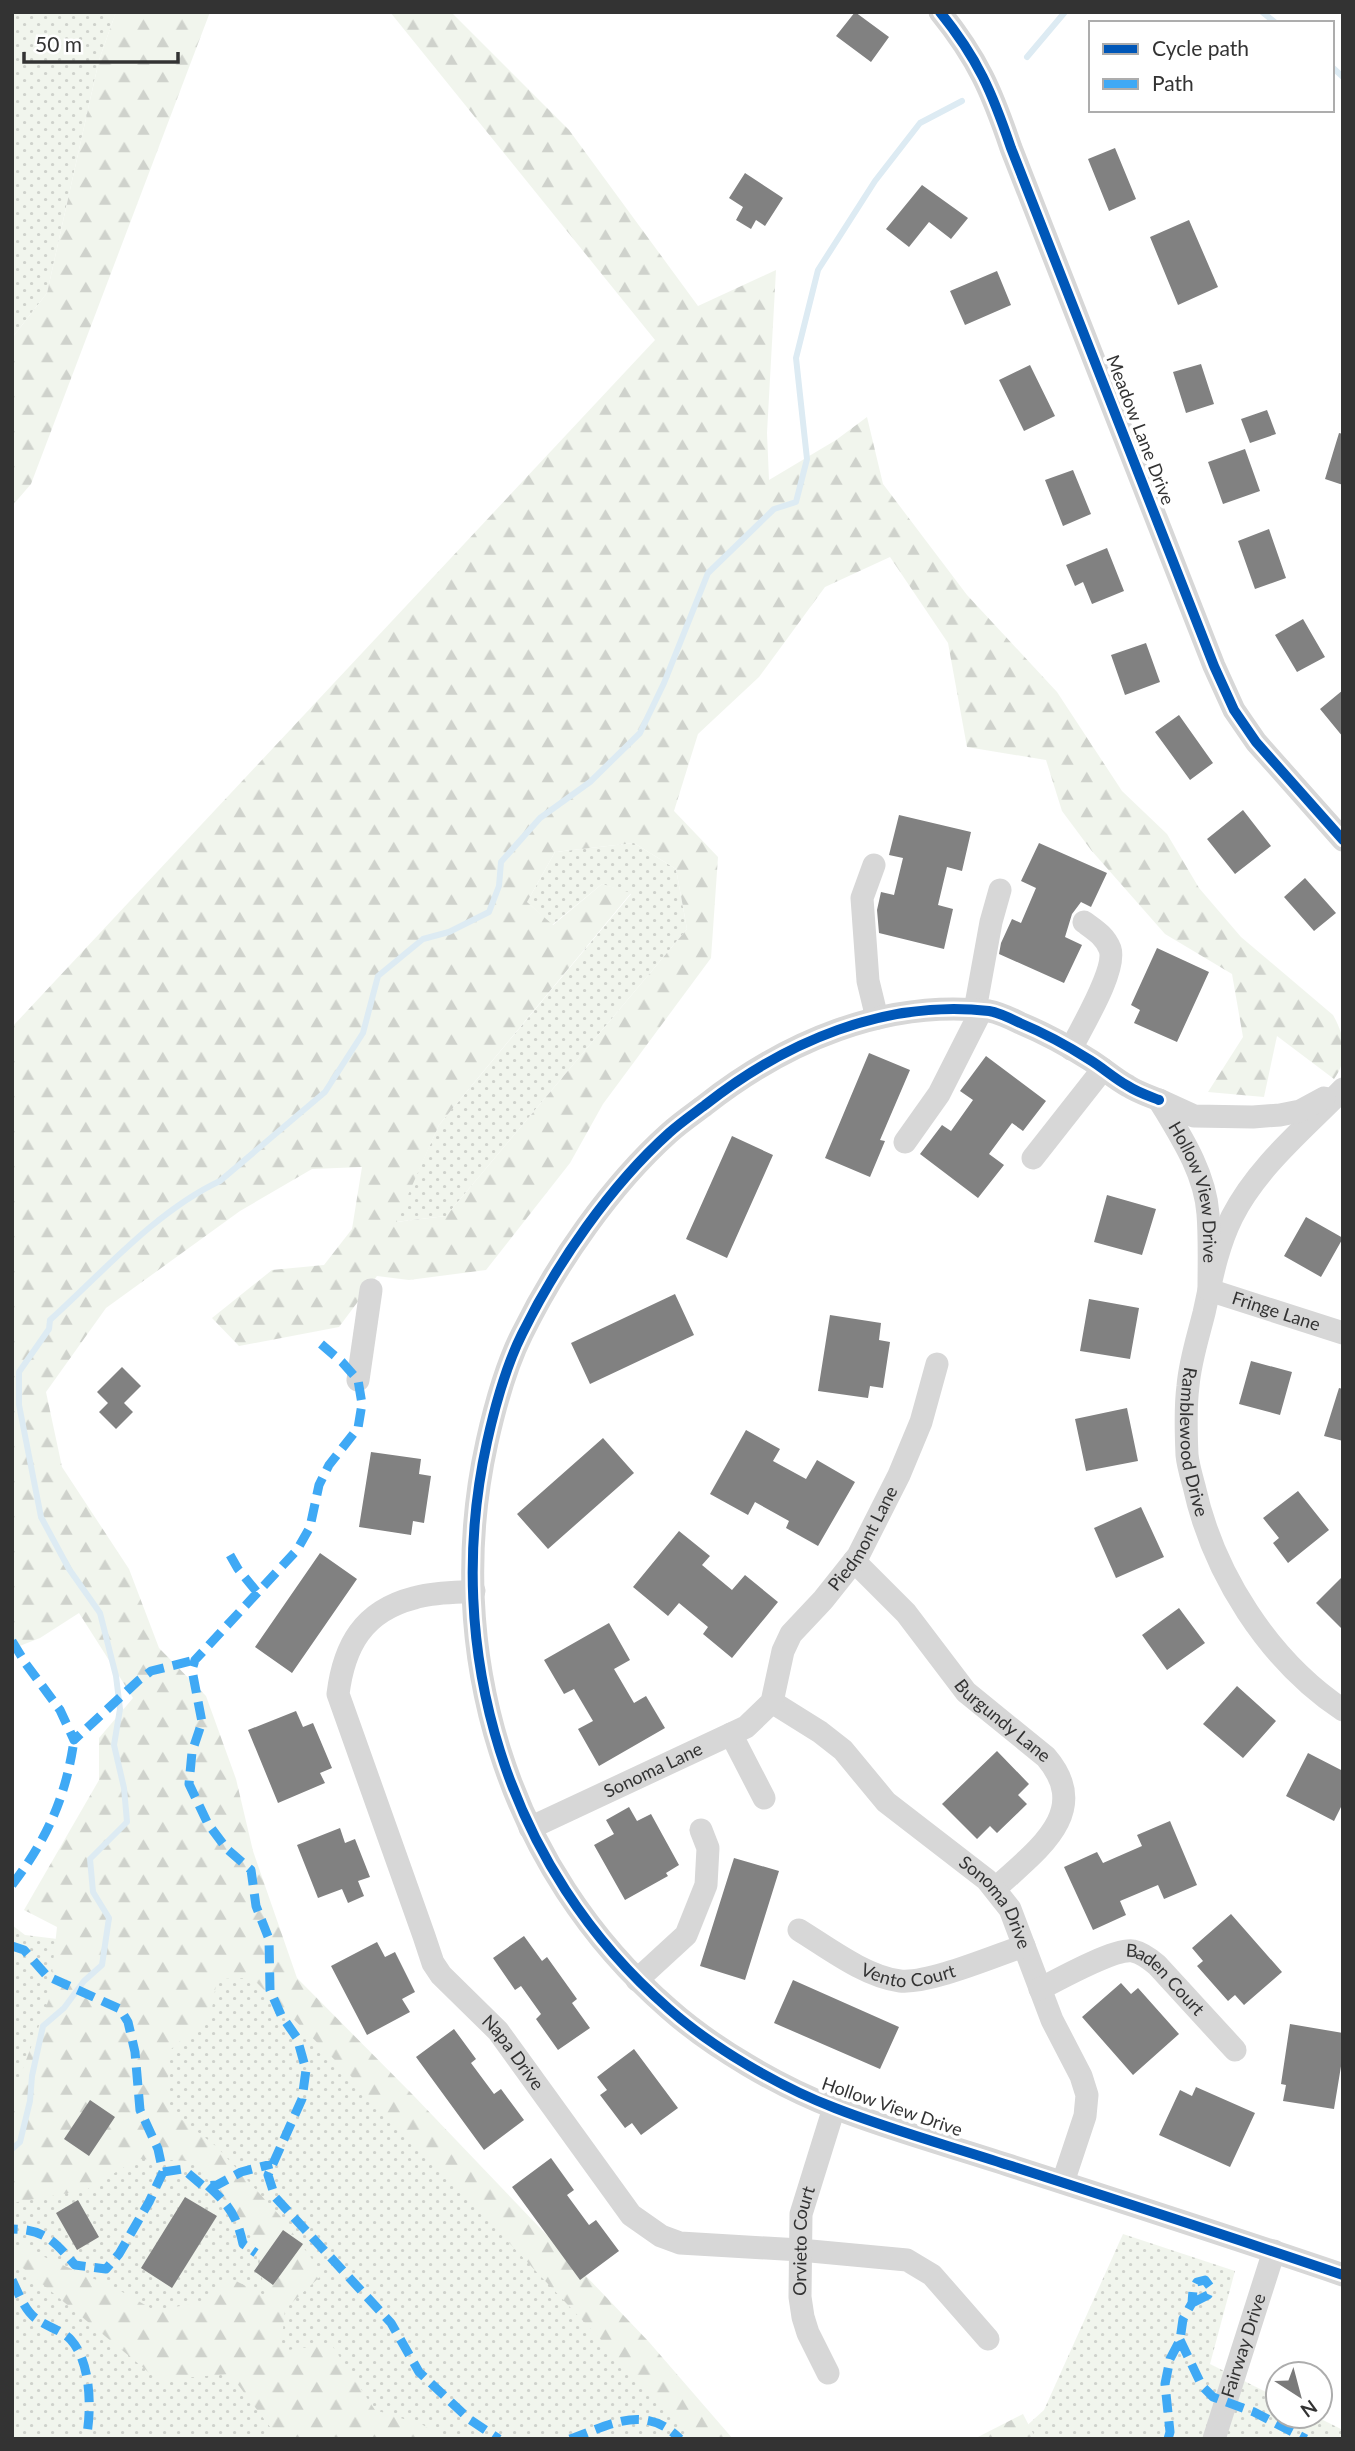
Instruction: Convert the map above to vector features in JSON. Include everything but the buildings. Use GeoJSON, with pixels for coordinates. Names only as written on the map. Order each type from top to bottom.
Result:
{"type":"FeatureCollection","features":[{"type":"Feature","properties":{"kind":"street","name":"Meadow Lane Drive"},"geometry":{"type":"LineString","coordinates":[[940,12],[966,46],[992,93],[1011,148],[1214,667],[1234,710],[1256,741],[1343,840]]}},
{"type":"Feature","properties":{"kind":"street"},"geometry":{"type":"LineString","coordinates":[[874,865],[862,898],[868,981],[877,1018]]}},
{"type":"Feature","properties":{"kind":"street"},"geometry":{"type":"LineString","coordinates":[[905,1142],[939,1094],[978,1010],[991,922],[1000,890]]}},
{"type":"Feature","properties":{"kind":"street"},"geometry":{"type":"LineString","coordinates":[[1071,1049],[1111,968],[1111,951],[1102,934],[1084,922]]}},
{"type":"Feature","properties":{"kind":"street","name":"Hollow View Drive"},"geometry":{"type":"LineString","coordinates":[[1343,1089],[1300,1111],[1280,1115],[1194,1116],[1126,1086],[1043,1033],[997,1012],[978,1010],[936,1008],[877,1018],[802,1043],[728,1087],[668,1133],[608,1198],[561,1266],[520,1337],[502,1385],[480,1472],[472,1537],[474,1591],[484,1689],[505,1769],[530,1828],[565,1892],[617,1960],[671,2011],[709,2039],[778,2080],[834,2108],[1343,2275]]}},
{"type":"Feature","properties":{"kind":"street"},"geometry":{"type":"LineString","coordinates":[[1033,1158],[1103,1069]]}},
{"type":"Feature","properties":{"kind":"street","name":"Ramblewood Drive"},"geometry":{"type":"LineString","coordinates":[[1343,1089],[1252,1186],[1233,1215],[1220,1244],[1188,1385],[1187,1457],[1199,1509],[1219,1562],[1249,1614],[1279,1653],[1317,1693],[1343,1710]]}},
{"type":"Feature","properties":{"kind":"street","name":"Hollow View Drive"},"geometry":{"type":"LineString","coordinates":[[1159,1100],[1192,1155],[1201,1183],[1208,1212],[1209,1290]]}},
{"type":"Feature","properties":{"kind":"street"},"geometry":{"type":"LineString","coordinates":[[358,1380],[371,1290]]}},
{"type":"Feature","properties":{"kind":"street","name":"Fringe Lane"},"geometry":{"type":"LineString","coordinates":[[1209,1290],[1343,1333]]}},
{"type":"Feature","properties":{"kind":"street","name":"Piedmont Lane"},"geometry":{"type":"LineString","coordinates":[[772,1702],[783,1651],[791,1634],[854,1561],[899,1475],[921,1422],[937,1364]]}},
{"type":"Feature","properties":{"kind":"street","name":"Burgundy Lane"},"geometry":{"type":"LineString","coordinates":[[854,1561],[906,1613],[966,1692],[1046,1757],[1062,1783],[1065,1798],[1057,1826],[1044,1843],[995,1889]]}},
{"type":"Feature","properties":{"kind":"street","name":"Napa Drive"},"geometry":{"type":"LineString","coordinates":[[474,1591],[415,1597],[393,1606],[368,1622],[347,1651],[338,1694],[433,1963],[441,1975],[498,2031],[631,2215],[645,2227],[680,2243],[908,2260],[932,2275],[988,2339]]}},
{"type":"Feature","properties":{"kind":"street","name":"Sonoma Lane"},"geometry":{"type":"LineString","coordinates":[[530,1828],[746,1727],[772,1702]]}},
{"type":"Feature","properties":{"kind":"street","name":"Sonoma Drive"},"geometry":{"type":"LineString","coordinates":[[772,1702],[843,1750],[886,1802],[987,1880],[1010,1909],[1052,2020],[1081,2076],[1087,2095],[1085,2116],[1063,2182]]}},
{"type":"Feature","properties":{"kind":"street"},"geometry":{"type":"LineString","coordinates":[[731,1734],[764,1798]]}},
{"type":"Feature","properties":{"kind":"street"},"geometry":{"type":"LineString","coordinates":[[637,1980],[686,1935],[706,1885],[708,1848],[701,1830]]}},
{"type":"Feature","properties":{"kind":"street","name":"Vento Court"},"geometry":{"type":"LineString","coordinates":[[799,1930],[856,1965],[899,1981],[920,1981],[1024,1946]]}},
{"type":"Feature","properties":{"kind":"street","name":"Baden Court"},"geometry":{"type":"LineString","coordinates":[[1040,1989],[1116,1952],[1132,1951],[1157,1965],[1235,2050]]}},
{"type":"Feature","properties":{"kind":"street","name":"Orvieto Court"},"geometry":{"type":"LineString","coordinates":[[828,2373],[803,2317],[800,2297],[800,2250],[801,2214],[834,2108]]}},
{"type":"Feature","properties":{"kind":"street","name":"Fairway Drive"},"geometry":{"type":"LineString","coordinates":[[1214,2439],[1274,2251]]}},
{"type":"Feature","properties":{"kind":"green space"},"geometry":{"type":"Polygon","coordinates":[[[12,12],[116,12],[99,60],[47,293],[12,338],[12,12]]]}},
{"type":"Feature","properties":{"kind":"green space"},"geometry":{"type":"Polygon","coordinates":[[[116,12],[210,12],[31,484],[12,506],[12,338],[47,293],[99,60],[116,12]]]}},
{"type":"Feature","properties":{"kind":"green space"},"geometry":{"type":"Polygon","coordinates":[[[390,12],[451,12],[569,130],[698,306],[776,270],[767,433],[769,480],[836,440],[867,417],[883,484],[967,595],[1057,692],[1122,791],[1167,834],[1199,888],[1241,937],[1333,1015],[1343,1039],[1342,1064],[1334,1079],[1277,1036],[1264,1097],[1208,1092],[1243,1037],[1232,974],[1165,934],[1091,850],[1062,811],[1046,760],[967,747],[948,643],[890,557],[825,587],[759,677],[698,734],[674,811],[718,857],[711,958],[603,1104],[570,1163],[486,1270],[409,1280],[377,1276],[339,1327],[239,1346],[212,1318],[272,1270],[324,1265],[352,1229],[362,1167],[312,1169],[240,1211],[106,1308],[46,1392],[62,1467],[129,1569],[159,1648],[206,1696],[236,1779],[253,1851],[297,1978],[649,2342],[733,2439],[695,2439],[347,2072],[252,1978],[217,1979],[211,2014],[169,2051],[167,2108],[217,2147],[280,2216],[323,2274],[285,2309],[281,2351],[331,2344],[375,2410],[423,2425],[444,2439],[279,2439],[230,2374],[158,2380],[12,2259],[24,2248],[117,2289],[154,2310],[207,2302],[228,2277],[266,2296],[252,2235],[193,2161],[138,2159],[86,2190],[12,2203],[12,2114],[16,2087],[49,1999],[57,1927],[24,1910],[99,1780],[99,1738],[133,1698],[79,1613],[40,1638],[12,1649],[12,1027],[655,340],[390,12]],[[634,843],[555,852],[527,902],[553,925],[602,884],[631,893],[439,1125],[396,1222],[446,1216],[687,929],[676,869],[634,843]]]}},
{"type":"Feature","properties":{"kind":"green space"},"geometry":{"type":"Polygon","coordinates":[[[634,843],[676,869],[687,929],[446,1216],[395,1222],[439,1125],[631,894],[602,884],[552,925],[527,902],[555,852],[634,843]]]}},
{"type":"Feature","properties":{"kind":"green space"},"geometry":{"type":"Polygon","coordinates":[[[12,1925],[25,1935],[269,1965],[714,2439],[12,2439],[12,1925]]]}},
{"type":"Feature","properties":{"kind":"green space"},"geometry":{"type":"Polygon","coordinates":[[[1123,2234],[1235,2271],[1210,2364],[1264,2391],[1264,2430],[1334,2430],[1334,2426],[1343,2430],[1343,2439],[1012,2439],[1044,2410],[1123,2234]]]}},
{"type":"Feature","properties":{"kind":"green space"},"geometry":{"type":"Polygon","coordinates":[[[1023,2414],[1035,2437],[1033,2439],[974,2439],[1023,2414]]]}},
{"type":"Feature","properties":{"kind":"waterway"},"geometry":{"type":"LineString","coordinates":[[1027,57],[1065,12]]}},
{"type":"Feature","properties":{"kind":"waterway"},"geometry":{"type":"LineString","coordinates":[[1262,12],[1273,21]]}},
{"type":"Feature","properties":{"kind":"waterway"},"geometry":{"type":"LineString","coordinates":[[1334,69],[1343,77]]}},
{"type":"Feature","properties":{"kind":"waterway"},"geometry":{"type":"LineString","coordinates":[[12,2149],[20,2142],[43,2026],[64,2008],[84,1981],[102,1965],[109,1918],[93,1892],[90,1859],[127,1822],[124,1788],[114,1745],[120,1709],[116,1676],[100,1613],[69,1569],[41,1517],[19,1405],[19,1372],[49,1329],[50,1320],[130,1244],[174,1209],[220,1181],[325,1092],[363,1033],[378,976],[423,939],[449,932],[489,912],[499,886],[501,862],[540,818],[590,782],[640,733],[664,683],[708,573],[774,509],[796,502],[807,459],[796,358],[818,270],[875,181],[920,123],[962,101]]}},
{"type":"Feature","properties":{"kind":"marked path"},"geometry":{"type":"LineString","coordinates":[[321,1344],[358,1380],[362,1404],[358,1428],[329,1465],[319,1485],[310,1527],[297,1550],[195,1660],[192,1670],[202,1722],[192,1752],[189,1784],[208,1824],[227,1849],[251,1870],[256,1906],[269,1939],[270,1990],[281,2015],[297,2038],[306,2070],[302,2099],[268,2175],[275,2197],[391,2323],[419,2372],[469,2419],[499,2439]]}},
{"type":"Feature","properties":{"kind":"marked path"},"geometry":{"type":"LineString","coordinates":[[230,1555],[257,1592]]}},
{"type":"Feature","properties":{"kind":"marked path"},"geometry":{"type":"LineString","coordinates":[[12,1641],[60,1710],[74,1740],[151,1671],[195,1660]]}},
{"type":"Feature","properties":{"kind":"marked path"},"geometry":{"type":"LineString","coordinates":[[12,1885],[35,1851],[53,1817],[66,1780],[74,1740]]}},
{"type":"Feature","properties":{"kind":"marked path"},"geometry":{"type":"LineString","coordinates":[[12,1946],[24,1950],[47,1976],[120,2009],[128,2022],[135,2052],[140,2110],[158,2149],[163,2172],[119,2254],[106,2269],[75,2265],[48,2238],[33,2231],[12,2229]]}},
{"type":"Feature","properties":{"kind":"marked path"},"geometry":{"type":"LineString","coordinates":[[163,2172],[183,2169],[203,2186],[217,2185],[241,2172],[272,2164]]}},
{"type":"Feature","properties":{"kind":"marked path"},"geometry":{"type":"LineString","coordinates":[[208,2186],[231,2212],[243,2244],[256,2253]]}},
{"type":"Feature","properties":{"kind":"marked path"},"geometry":{"type":"LineString","coordinates":[[12,2280],[29,2312],[68,2337],[78,2349],[88,2387],[86,2439]]}},
{"type":"Feature","properties":{"kind":"marked path"},"geometry":{"type":"LineString","coordinates":[[1168,2439],[1170,2432],[1165,2384],[1170,2359],[1180,2340],[1183,2319],[1192,2303],[1193,2290],[1197,2282],[1205,2280],[1211,2288],[1208,2295],[1192,2303]]}},
{"type":"Feature","properties":{"kind":"marked path"},"geometry":{"type":"LineString","coordinates":[[1180,2340],[1202,2386],[1213,2397],[1254,2412],[1306,2439]]}},
{"type":"Feature","properties":{"kind":"marked path"},"geometry":{"type":"LineString","coordinates":[[570,2439],[613,2423],[640,2419],[667,2428],[680,2439]]}},
{"type":"Feature","properties":{"kind":"cycle path"},"geometry":{"type":"LineString","coordinates":[[940,12],[974,61],[990,93],[1214,666],[1234,710],[1256,742],[1343,840]]}},
{"type":"Feature","properties":{"kind":"cycle path"},"geometry":{"type":"LineString","coordinates":[[1159,1100],[1118,1080],[1065,1045],[1009,1018],[989,1011],[950,1009],[875,1019],[803,1044],[736,1082],[673,1129],[626,1177],[568,1253],[536,1307],[506,1374],[487,1442],[475,1520],[473,1599],[482,1676],[500,1751],[528,1823],[566,1891],[613,1953],[669,2009],[726,2052],[770,2078],[856,2116],[1343,2275]]}}]}
